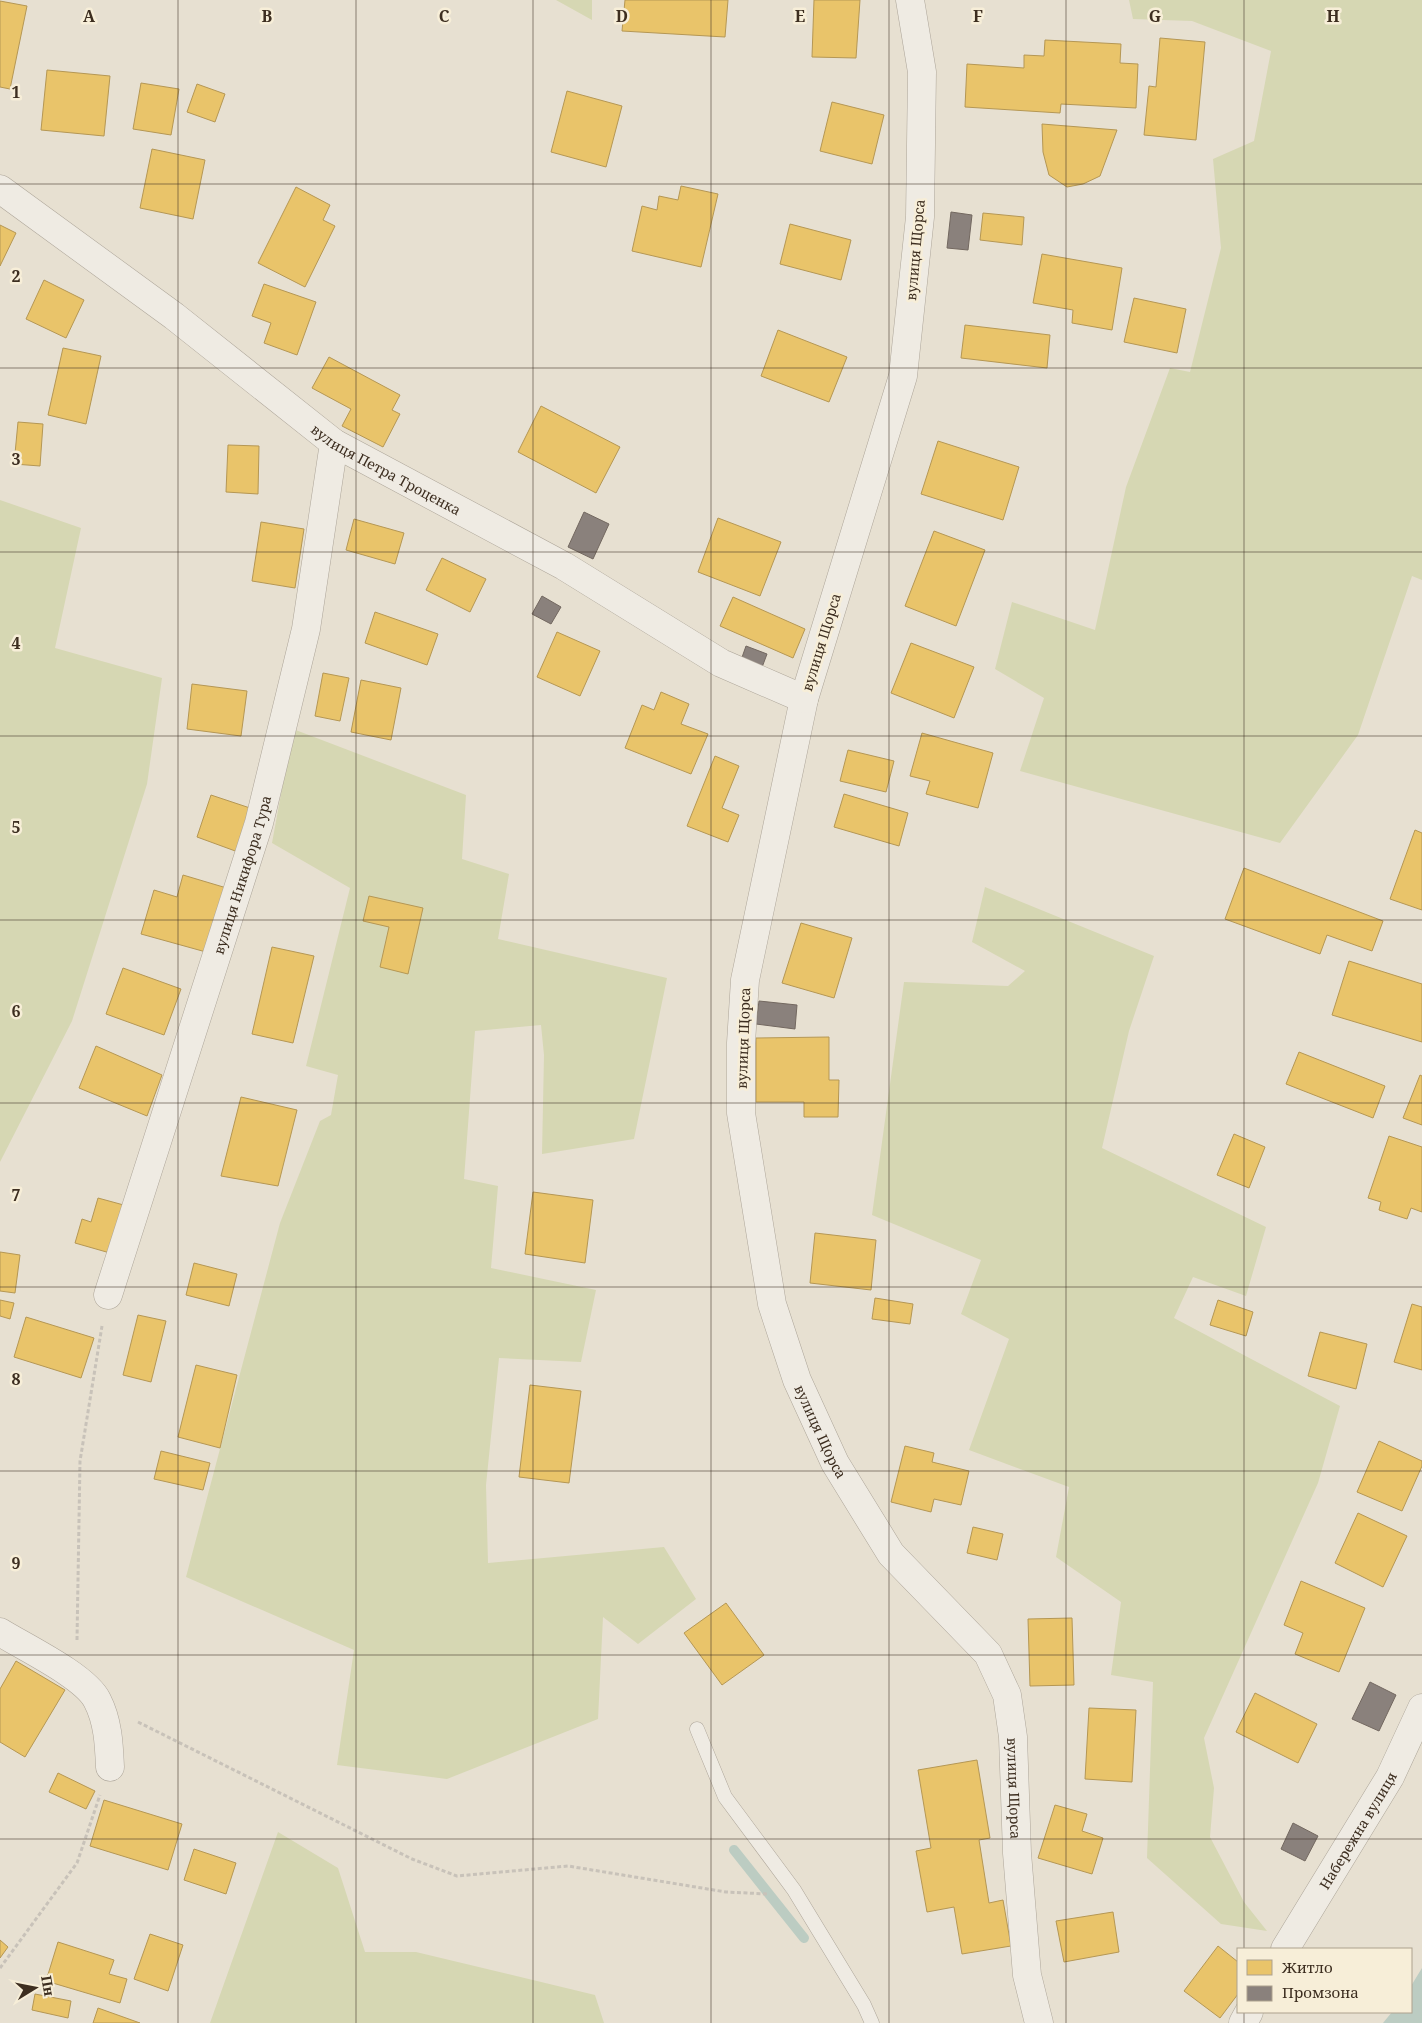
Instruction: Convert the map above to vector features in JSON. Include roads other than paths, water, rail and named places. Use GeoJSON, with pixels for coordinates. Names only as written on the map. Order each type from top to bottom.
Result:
{"type":"FeatureCollection","features":[{"type":"Feature","properties":{"kind":"street","name":"вулиця Щорса"},"geometry":{"type":"LineString","coordinates":[[910,0],[922,72],[920,218],[903,376],[804,699],[744,989],[741,1043],[741,1113],[772,1304],[797,1380],[835,1463],[892,1554],[988,1654],[1007,1695],[1013,1737],[1017,1852],[1027,1975],[1039,2023]]}},
{"type":"Feature","properties":{"kind":"street","name":"вулиця Петра Троценка"},"geometry":{"type":"LineString","coordinates":[[0,189],[174,316],[334,443],[564,566],[720,663],[804,699]]}},
{"type":"Feature","properties":{"kind":"street","name":"вулиця Никифора Тура"},"geometry":{"type":"LineString","coordinates":[[108,1295],[259,823],[306,629],[334,443]]}},
{"type":"Feature","properties":{"kind":"street"},"geometry":{"type":"LineString","coordinates":[[0,1632],[77,1678],[97,1698],[109,1735],[110,1767]]}},
{"type":"Feature","properties":{"kind":"street","name":"Набережна вулиця"},"geometry":{"type":"LineString","coordinates":[[1286,1948],[1390,1777],[1422,1708]]}},
{"type":"Feature","properties":{"kind":"lane"},"geometry":{"type":"LineString","coordinates":[[697,1729],[725,1797],[794,1890],[864,2005],[872,2023]]}},
{"type":"Feature","properties":{"kind":"waterway"},"geometry":{"type":"LineString","coordinates":[[734,1850],[804,1938]]}}]}
